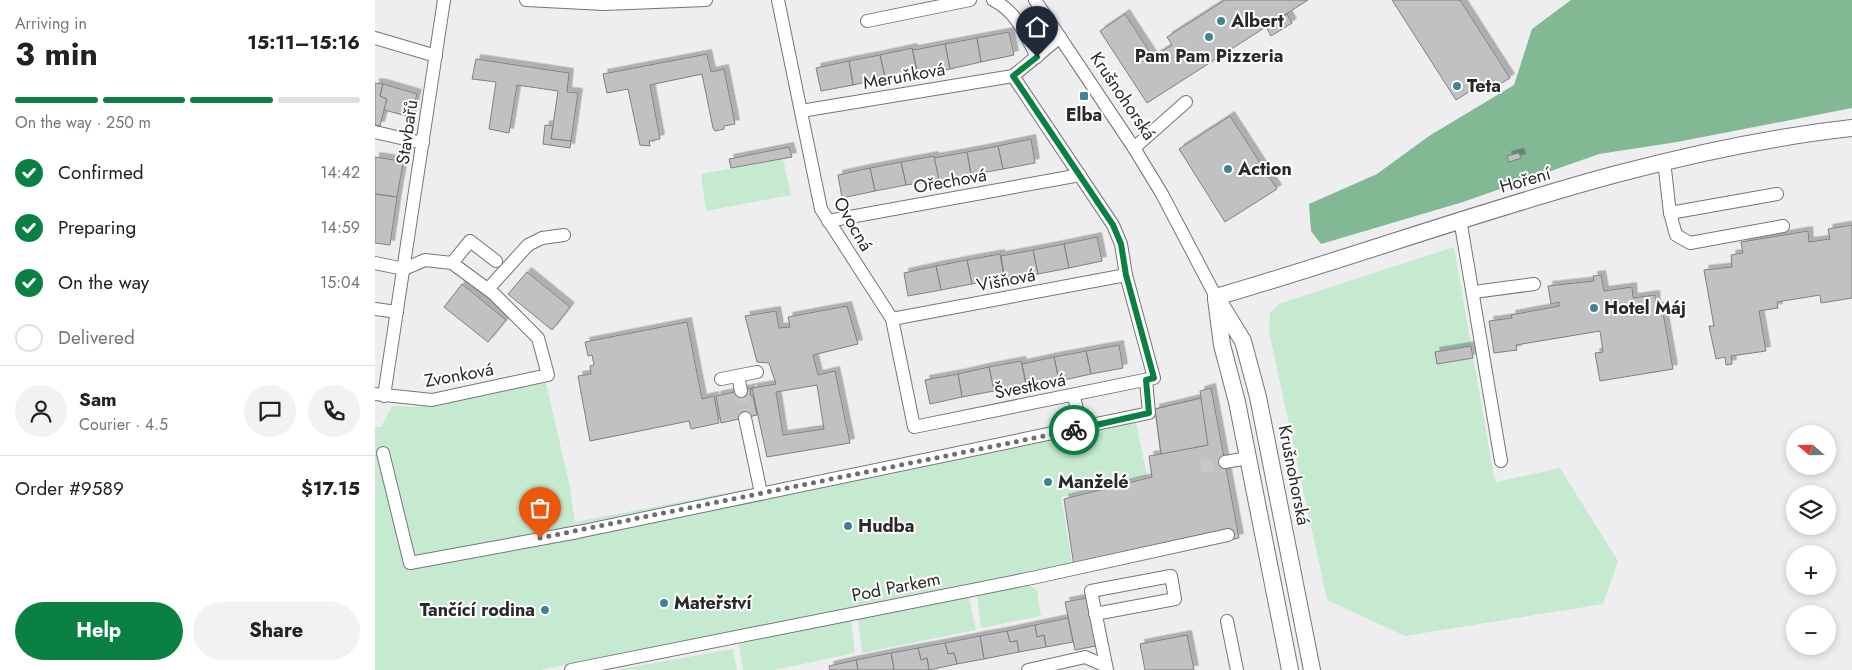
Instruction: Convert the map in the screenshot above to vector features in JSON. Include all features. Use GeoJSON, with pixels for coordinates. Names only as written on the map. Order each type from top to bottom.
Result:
{"type":"FeatureCollection","features":[{"type":"Feature","properties":{"kind":"main road","name":"Hoření"},"geometry":{"type":"LineString","coordinates":[[1216,296],[1460,219],[1664,161],[1786,138],[1852,128]]}},
{"type":"Feature","properties":{"kind":"main road","name":"Krušnohorská"},"geometry":{"type":"LineString","coordinates":[[1216,296],[1222,345],[1237,402],[1290,670]]}},
{"type":"Feature","properties":{"kind":"main road","name":"Krušnohorská"},"geometry":{"type":"LineString","coordinates":[[1216,296],[1243,340],[1258,397],[1312,670]]}},
{"type":"Feature","properties":{"kind":"street","name":"Stavbařů"},"geometry":{"type":"LineString","coordinates":[[380,395],[404,269],[444,0]]}},
{"type":"Feature","properties":{"kind":"street"},"geometry":{"type":"LineString","coordinates":[[526,0],[604,4],[706,0]]}},
{"type":"Feature","properties":{"kind":"street","name":"Ovocná"},"geometry":{"type":"LineString","coordinates":[[778,0],[821,209],[892,319],[913,428]]}},
{"type":"Feature","properties":{"kind":"street"},"geometry":{"type":"LineString","coordinates":[[867,21],[970,0]]}},
{"type":"Feature","properties":{"kind":"street"},"geometry":{"type":"LineString","coordinates":[[993,0],[1007,7],[1019,23],[1037,57]]}},
{"type":"Feature","properties":{"kind":"street","name":"Krušnohorská"},"geometry":{"type":"LineString","coordinates":[[1035,0],[1134,148],[1162,194],[1216,296]]}},
{"type":"Feature","properties":{"kind":"street"},"geometry":{"type":"LineString","coordinates":[[383,453],[409,563],[578,532],[1149,413],[1150,379],[1126,275],[1121,244],[1116,231],[1013,76],[1060,37]]}},
{"type":"Feature","properties":{"kind":"street"},"geometry":{"type":"LineString","coordinates":[[375,38],[436,56]]}},
{"type":"Feature","properties":{"kind":"street","name":"Meruňková"},"geometry":{"type":"LineString","coordinates":[[801,111],[1013,76]]}},
{"type":"Feature","properties":{"kind":"street"},"geometry":{"type":"LineString","coordinates":[[1134,148],[1186,102]]}},
{"type":"Feature","properties":{"kind":"street"},"geometry":{"type":"LineString","coordinates":[[375,132],[423,143]]}},
{"type":"Feature","properties":{"kind":"street"},"geometry":{"type":"LineString","coordinates":[[1664,161],[1670,213],[1676,235],[1690,243],[1783,226]]}},
{"type":"Feature","properties":{"kind":"street","name":"Ořechová"},"geometry":{"type":"LineString","coordinates":[[828,221],[1079,175]]}},
{"type":"Feature","properties":{"kind":"street"},"geometry":{"type":"LineString","coordinates":[[1670,213],[1777,194]]}},
{"type":"Feature","properties":{"kind":"street"},"geometry":{"type":"LineString","coordinates":[[1460,219],[1474,292],[1501,461]]}},
{"type":"Feature","properties":{"kind":"street"},"geometry":{"type":"LineString","coordinates":[[375,263],[404,269],[425,260],[452,263],[489,289],[527,245],[542,238],[564,235]]}},
{"type":"Feature","properties":{"kind":"street"},"geometry":{"type":"LineString","coordinates":[[452,263],[470,241],[496,261]]}},
{"type":"Feature","properties":{"kind":"street","name":"Višňová"},"geometry":{"type":"LineString","coordinates":[[892,319],[1126,275]]}},
{"type":"Feature","properties":{"kind":"street"},"geometry":{"type":"LineString","coordinates":[[1474,292],[1534,284]]}},
{"type":"Feature","properties":{"kind":"street","name":"Zvonková"},"geometry":{"type":"LineString","coordinates":[[380,395],[432,400],[547,375],[538,338],[489,289]]}},
{"type":"Feature","properties":{"kind":"street"},"geometry":{"type":"LineString","coordinates":[[375,309],[397,312]]}},
{"type":"Feature","properties":{"kind":"street"},"geometry":{"type":"LineString","coordinates":[[721,379],[757,372]]}},
{"type":"Feature","properties":{"kind":"street"},"geometry":{"type":"LineString","coordinates":[[738,376],[741,390]]}},
{"type":"Feature","properties":{"kind":"street","name":"Švestková"},"geometry":{"type":"LineString","coordinates":[[913,428],[1150,379]]}},
{"type":"Feature","properties":{"kind":"street"},"geometry":{"type":"LineString","coordinates":[[1074,396],[1081,428]]}},
{"type":"Feature","properties":{"kind":"street"},"geometry":{"type":"LineString","coordinates":[[745,418],[761,493]]}},
{"type":"Feature","properties":{"kind":"street"},"geometry":{"type":"LineString","coordinates":[[1225,462],[1248,458]]}},
{"type":"Feature","properties":{"kind":"street","name":"Pod Parkem"},"geometry":{"type":"LineString","coordinates":[[571,670],[1032,578],[1228,535]]}},
{"type":"Feature","properties":{"kind":"street"},"geometry":{"type":"LineString","coordinates":[[1095,614],[1175,599],[1171,576],[1091,591],[1095,614],[1106,668]]}},
{"type":"Feature","properties":{"kind":"street"},"geometry":{"type":"LineString","coordinates":[[1227,621],[1237,670]]}},
{"type":"Feature","properties":{"kind":"street"},"geometry":{"type":"LineString","coordinates":[[1027,670],[1085,658],[1106,668]]}},
{"type":"Feature","properties":{"kind":"green space"},"geometry":{"type":"Polygon","coordinates":[[[1571,0],[1852,0],[1852,108],[1677,142],[1599,154],[1463,202],[1321,244],[1311,231],[1309,204],[1377,174],[1429,136],[1514,85],[1532,29],[1571,0]]]}},
{"type":"Feature","properties":{"kind":"green space"},"geometry":{"type":"Polygon","coordinates":[[[783,159],[791,195],[706,211],[701,174],[783,159]]]}},
{"type":"Feature","properties":{"kind":"green space"},"geometry":{"type":"Polygon","coordinates":[[[1454,247],[1494,477],[1497,482],[1560,468],[1618,561],[1603,604],[1405,636],[1327,600],[1269,331],[1270,312],[1281,303],[1454,247]]]}},
{"type":"Feature","properties":{"kind":"green space"},"geometry":{"type":"Polygon","coordinates":[[[546,383],[569,483],[575,522],[1050,431],[1133,409],[1147,476],[1061,497],[1072,563],[540,670],[375,670],[375,427],[381,427],[392,406],[417,407],[546,383]]]}},
{"type":"Feature","properties":{"kind":"green space"},"geometry":{"type":"Polygon","coordinates":[[[1029,585],[1037,590],[1041,616],[981,628],[977,596],[1029,585]]]}},
{"type":"Feature","properties":{"kind":"green space"},"geometry":{"type":"Polygon","coordinates":[[[966,597],[969,598],[976,630],[862,653],[858,619],[966,597]]]}},
{"type":"Feature","properties":{"kind":"green space"},"geometry":{"type":"Polygon","coordinates":[[[851,619],[855,653],[774,670],[743,670],[739,644],[851,619]]]}},
{"type":"Feature","properties":{"kind":"green space"},"geometry":{"type":"Polygon","coordinates":[[[733,649],[737,670],[620,670],[620,669],[733,649]]]}},
{"type":"Feature","properties":{"kind":"building"},"geometry":{"type":"Polygon","coordinates":[[[1225,0],[1308,0],[1147,103],[1100,31],[1125,14],[1153,57],[1172,45],[1167,37],[1225,0]]]}},
{"type":"Feature","properties":{"kind":"building"},"geometry":{"type":"Polygon","coordinates":[[[1392,0],[1460,0],[1510,78],[1497,86],[1491,78],[1456,100],[1392,0]]]}},
{"type":"Feature","properties":{"kind":"building"},"geometry":{"type":"Polygon","coordinates":[[[1287,14],[1292,23],[1271,36],[1266,27],[1287,14]]]}},
{"type":"Feature","properties":{"kind":"building"},"geometry":{"type":"Polygon","coordinates":[[[1009,32],[1014,55],[981,62],[977,38],[1009,32]]]}},
{"type":"Feature","properties":{"kind":"building"},"geometry":{"type":"Polygon","coordinates":[[[977,38],[981,62],[950,69],[945,44],[977,38]]]}},
{"type":"Feature","properties":{"kind":"building"},"geometry":{"type":"Polygon","coordinates":[[[945,44],[950,69],[918,75],[912,48],[914,50],[945,44]]]}},
{"type":"Feature","properties":{"kind":"building"},"geometry":{"type":"Polygon","coordinates":[[[912,48],[917,72],[885,78],[880,55],[912,48]]]}},
{"type":"Feature","properties":{"kind":"building"},"geometry":{"type":"Polygon","coordinates":[[[707,54],[711,72],[724,69],[735,124],[724,126],[724,129],[715,131],[713,128],[702,74],[650,85],[660,139],[649,141],[650,146],[640,145],[628,89],[607,93],[603,74],[707,54]]]}},
{"type":"Feature","properties":{"kind":"building"},"geometry":{"type":"Polygon","coordinates":[[[880,55],[885,78],[853,85],[849,61],[880,55]]]}},
{"type":"Feature","properties":{"kind":"building"},"geometry":{"type":"Polygon","coordinates":[[[476,59],[569,73],[567,92],[578,93],[571,141],[551,139],[558,91],[517,85],[509,133],[489,129],[496,82],[472,79],[476,59]]]}},
{"type":"Feature","properties":{"kind":"building"},"geometry":{"type":"Polygon","coordinates":[[[849,61],[853,85],[821,91],[816,68],[849,61]]]}},
{"type":"Feature","properties":{"kind":"building"},"geometry":{"type":"Polygon","coordinates":[[[375,83],[383,84],[380,96],[387,99],[380,126],[375,125],[375,83]]]}},
{"type":"Feature","properties":{"kind":"building"},"geometry":{"type":"Polygon","coordinates":[[[383,84],[417,94],[411,117],[384,110],[387,99],[380,96],[383,84]]]}},
{"type":"Feature","properties":{"kind":"building"},"geometry":{"type":"Polygon","coordinates":[[[1230,116],[1277,189],[1225,222],[1179,149],[1230,116]]]}},
{"type":"Feature","properties":{"kind":"building"},"geometry":{"type":"Polygon","coordinates":[[[545,125],[553,126],[551,139],[571,141],[570,148],[543,144],[545,125]]]}},
{"type":"Feature","properties":{"kind":"building"},"geometry":{"type":"Polygon","coordinates":[[[1031,139],[1035,163],[1003,169],[998,146],[1031,139]]]}},
{"type":"Feature","properties":{"kind":"building"},"geometry":{"type":"Polygon","coordinates":[[[998,146],[1003,169],[971,175],[967,152],[998,146]]]}},
{"type":"Feature","properties":{"kind":"building"},"geometry":{"type":"Polygon","coordinates":[[[789,147],[792,157],[731,168],[729,159],[789,147]]]}},
{"type":"Feature","properties":{"kind":"building"},"geometry":{"type":"Polygon","coordinates":[[[967,152],[971,175],[939,182],[934,158],[967,152]]]}},
{"type":"Feature","properties":{"kind":"building"},"geometry":{"type":"Polygon","coordinates":[[[1519,153],[1521,158],[1509,162],[1507,156],[1519,153]]]}},
{"type":"Feature","properties":{"kind":"building"},"geometry":{"type":"Polygon","coordinates":[[[934,156],[939,180],[906,185],[901,162],[934,156]]]}},
{"type":"Feature","properties":{"kind":"building"},"geometry":{"type":"Polygon","coordinates":[[[375,157],[401,161],[403,163],[397,197],[375,194],[375,157]]]}},
{"type":"Feature","properties":{"kind":"building"},"geometry":{"type":"Polygon","coordinates":[[[901,162],[906,185],[875,191],[870,168],[901,162]]]}},
{"type":"Feature","properties":{"kind":"building"},"geometry":{"type":"Polygon","coordinates":[[[870,168],[875,191],[842,198],[838,175],[870,168]]]}},
{"type":"Feature","properties":{"kind":"building"},"geometry":{"type":"Polygon","coordinates":[[[375,194],[397,197],[390,245],[375,243],[375,194]]]}},
{"type":"Feature","properties":{"kind":"building"},"geometry":{"type":"Polygon","coordinates":[[[1852,225],[1852,298],[1821,303],[1820,295],[1777,302],[1778,308],[1759,311],[1766,351],[1731,356],[1732,364],[1726,365],[1725,357],[1716,359],[1709,326],[1714,326],[1704,270],[1732,267],[1731,255],[1743,253],[1741,242],[1808,231],[1809,242],[1830,239],[1828,229],[1852,225]]]}},
{"type":"Feature","properties":{"kind":"building"},"geometry":{"type":"Polygon","coordinates":[[[1097,237],[1102,261],[1069,268],[1064,244],[1097,237]]]}},
{"type":"Feature","properties":{"kind":"building"},"geometry":{"type":"Polygon","coordinates":[[[1064,244],[1069,268],[1038,274],[1033,250],[1064,244]]]}},
{"type":"Feature","properties":{"kind":"building"},"geometry":{"type":"Polygon","coordinates":[[[1033,250],[1038,274],[1005,280],[1001,256],[1033,250]]]}},
{"type":"Feature","properties":{"kind":"building"},"geometry":{"type":"Polygon","coordinates":[[[1000,254],[1004,277],[972,284],[967,260],[1000,254]]]}},
{"type":"Feature","properties":{"kind":"building"},"geometry":{"type":"Polygon","coordinates":[[[967,260],[972,284],[941,290],[936,266],[967,260]]]}},
{"type":"Feature","properties":{"kind":"building"},"geometry":{"type":"Polygon","coordinates":[[[936,266],[941,290],[908,296],[904,273],[936,266]]]}},
{"type":"Feature","properties":{"kind":"building"},"geometry":{"type":"Polygon","coordinates":[[[527,272],[570,307],[552,330],[508,294],[527,272]]]}},
{"type":"Feature","properties":{"kind":"building"},"geometry":{"type":"Polygon","coordinates":[[[1601,275],[1604,291],[1632,287],[1633,298],[1655,295],[1656,307],[1662,307],[1673,369],[1600,381],[1595,353],[1603,352],[1600,331],[1516,345],[1517,350],[1494,353],[1489,321],[1512,318],[1511,315],[1559,306],[1559,302],[1551,304],[1548,286],[1594,281],[1593,276],[1601,275]]]}},
{"type":"Feature","properties":{"kind":"building"},"geometry":{"type":"Polygon","coordinates":[[[462,284],[506,320],[488,342],[444,307],[462,284]]]}},
{"type":"Feature","properties":{"kind":"building"},"geometry":{"type":"Polygon","coordinates":[[[847,306],[858,344],[813,355],[818,375],[835,371],[850,443],[767,457],[752,388],[776,384],[769,363],[757,362],[745,316],[776,311],[779,328],[790,327],[788,317],[847,306]],[[817,385],[776,392],[783,435],[824,429],[817,385]]]}},
{"type":"Feature","properties":{"kind":"building"},"geometry":{"type":"Polygon","coordinates":[[[687,322],[702,399],[714,396],[719,423],[691,429],[689,421],[590,441],[578,376],[591,374],[590,366],[594,365],[592,355],[588,356],[585,342],[687,322]]]}},
{"type":"Feature","properties":{"kind":"building"},"geometry":{"type":"Polygon","coordinates":[[[1119,345],[1123,368],[1091,374],[1086,351],[1119,345]]]}},
{"type":"Feature","properties":{"kind":"building"},"geometry":{"type":"Polygon","coordinates":[[[1471,346],[1473,358],[1437,364],[1435,352],[1471,346]]]}},
{"type":"Feature","properties":{"kind":"building"},"geometry":{"type":"Polygon","coordinates":[[[1086,351],[1091,374],[1059,381],[1054,357],[1086,351]]]}},
{"type":"Feature","properties":{"kind":"building"},"geometry":{"type":"Polygon","coordinates":[[[1054,357],[1059,381],[1027,387],[1022,364],[1054,357]]]}},
{"type":"Feature","properties":{"kind":"building"},"geometry":{"type":"Polygon","coordinates":[[[1021,361],[1026,385],[994,391],[989,367],[1021,361]]]}},
{"type":"Feature","properties":{"kind":"building"},"geometry":{"type":"Polygon","coordinates":[[[989,367],[994,391],[962,397],[958,374],[989,367]]]}},
{"type":"Feature","properties":{"kind":"building"},"geometry":{"type":"Polygon","coordinates":[[[958,374],[962,397],[930,404],[925,380],[958,374]]]}},
{"type":"Feature","properties":{"kind":"building"},"geometry":{"type":"Polygon","coordinates":[[[752,388],[750,390],[751,396],[753,396],[757,415],[721,423],[716,396],[752,388]]]}},
{"type":"Feature","properties":{"kind":"building"},"geometry":{"type":"Polygon","coordinates":[[[1211,388],[1239,538],[1075,573],[1064,499],[1152,477],[1149,456],[1161,454],[1155,409],[1201,398],[1200,391],[1211,388]]]}},
{"type":"Feature","properties":{"kind":"building"},"geometry":{"type":"Polygon","coordinates":[[[1201,398],[1208,445],[1161,454],[1155,409],[1201,398]]]}},
{"type":"Feature","properties":{"kind":"building"},"geometry":{"type":"Polygon","coordinates":[[[1087,598],[1096,646],[1075,650],[1065,602],[1087,598]]]}},
{"type":"Feature","properties":{"kind":"building"},"geometry":{"type":"Polygon","coordinates":[[[1068,618],[1073,642],[1046,647],[1044,635],[1037,637],[1035,625],[1068,618]]]}},
{"type":"Feature","properties":{"kind":"building"},"geometry":{"type":"Polygon","coordinates":[[[1035,625],[1037,637],[1044,635],[1046,647],[1019,652],[1017,641],[1010,642],[1007,631],[1035,625]]]}},
{"type":"Feature","properties":{"kind":"building"},"geometry":{"type":"Polygon","coordinates":[[[1007,631],[1010,642],[1017,641],[1019,652],[984,659],[980,636],[1007,631]]]}},
{"type":"Feature","properties":{"kind":"building"},"geometry":{"type":"Polygon","coordinates":[[[1187,635],[1194,670],[1145,670],[1140,644],[1187,635]]]}},
{"type":"Feature","properties":{"kind":"building"},"geometry":{"type":"Polygon","coordinates":[[[980,636],[984,659],[957,664],[954,653],[948,654],[945,643],[980,636]]]}},
{"type":"Feature","properties":{"kind":"building"},"geometry":{"type":"Polygon","coordinates":[[[945,643],[948,654],[954,653],[957,664],[929,670],[927,658],[921,660],[918,648],[945,643]]]}},
{"type":"Feature","properties":{"kind":"building"},"geometry":{"type":"Polygon","coordinates":[[[918,648],[921,660],[927,658],[929,670],[894,670],[891,653],[918,648]]]}},
{"type":"Feature","properties":{"kind":"building"},"geometry":{"type":"Polygon","coordinates":[[[891,653],[894,670],[858,670],[856,660],[891,653]]]}},
{"type":"Feature","properties":{"kind":"building"},"geometry":{"type":"Polygon","coordinates":[[[856,660],[858,670],[830,670],[829,666],[856,660]]]}},
{"type":"Feature","properties":{"kind":"tunnel"},"geometry":{"type":"LineString","coordinates":[[741,391],[745,418]]}},
{"type":"Feature","properties":{"kind":"tunnel"},"geometry":{"type":"LineString","coordinates":[[1201,467],[1225,462]]}},
{"type":"Feature","properties":{"kind":"way so far"},"geometry":{"type":"LineString","coordinates":[[540,538],[578,532],[782,488],[1074,430]]}},
{"type":"Feature","properties":{"kind":"place","name":"Albert"},"geometry":{"type":"Point","coordinates":[1221,21]}},
{"type":"Feature","properties":{"kind":"place","name":"Pam Pam Pizzeria"},"geometry":{"type":"Point","coordinates":[1209,37]}},
{"type":"Feature","properties":{"kind":"place","name":"Teta"},"geometry":{"type":"Point","coordinates":[1457,86]}},
{"type":"Feature","properties":{"kind":"place","name":"Elba"},"geometry":{"type":"Point","coordinates":[1084,96]}},
{"type":"Feature","properties":{"kind":"place","name":"Action"},"geometry":{"type":"Point","coordinates":[1228,169]}},
{"type":"Feature","properties":{"kind":"place","name":"Hotel Máj"},"geometry":{"type":"Point","coordinates":[1594,308]}},
{"type":"Feature","properties":{"kind":"place","name":"Manželé"},"geometry":{"type":"Point","coordinates":[1048,482]}},
{"type":"Feature","properties":{"kind":"place","name":"Hudba"},"geometry":{"type":"Point","coordinates":[848,526]}},
{"type":"Feature","properties":{"kind":"place","name":"Mateřství"},"geometry":{"type":"Point","coordinates":[664,603]}},
{"type":"Feature","properties":{"kind":"place","name":"Tančící rodina"},"geometry":{"type":"Point","coordinates":[545,610]}},
{"type":"Feature","properties":{"kind":"route"},"geometry":{"type":"LineString","coordinates":[[1037,57],[1013,76],[1113,225],[1121,244],[1126,275],[1154,378],[1146,380],[1149,413],[1074,430]]}}]}
